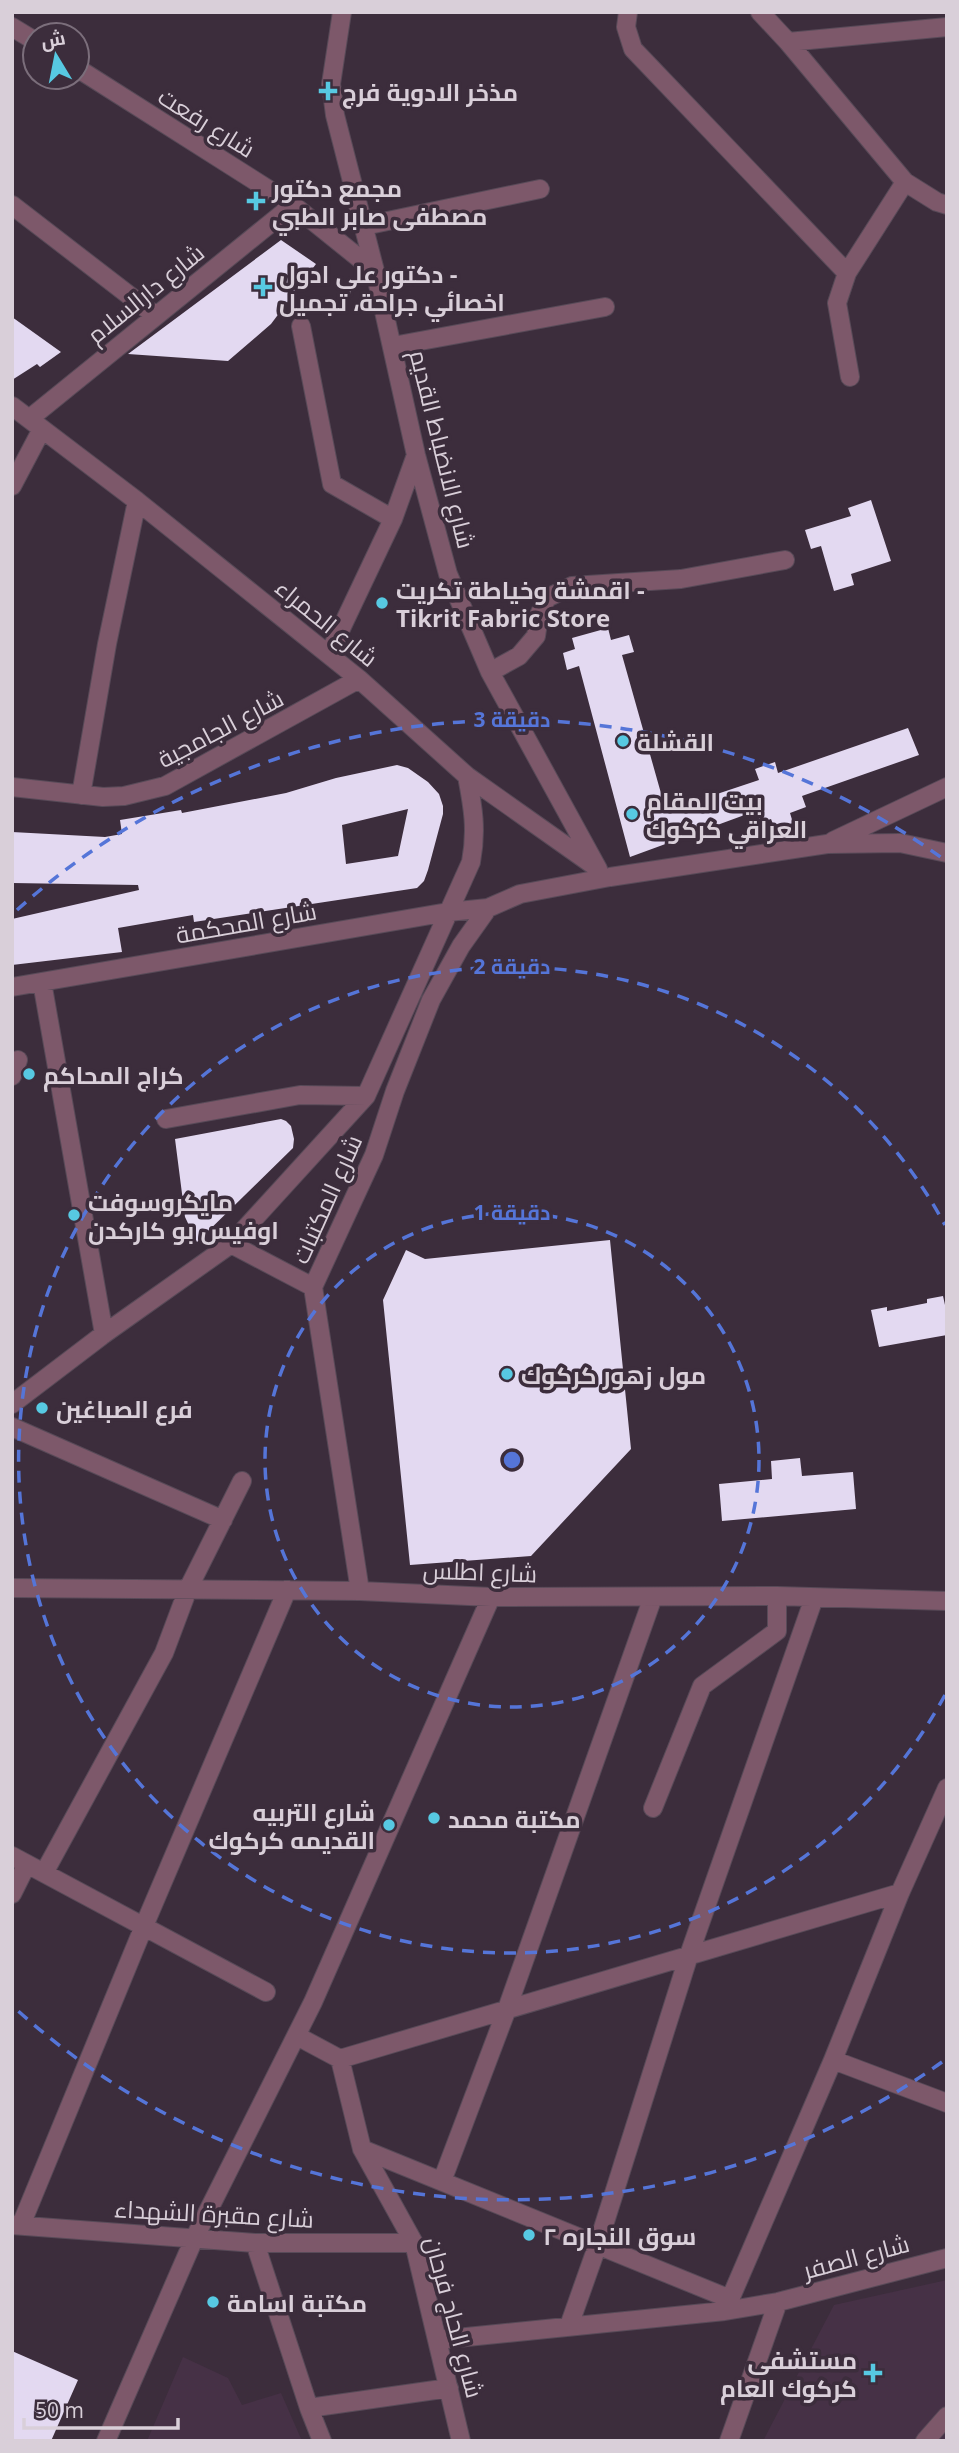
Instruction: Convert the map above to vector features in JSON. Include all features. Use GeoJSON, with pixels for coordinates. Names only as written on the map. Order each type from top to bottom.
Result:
{"type":"FeatureCollection","features":[{"type":"Feature","properties":{"kind":"street"},"geometry":{"type":"LineString","coordinates":[[628,12],[626,27],[633,49],[847,274]]}},
{"type":"Feature","properties":{"kind":"street"},"geometry":{"type":"LineString","coordinates":[[760,12],[905,182],[937,202],[947,205]]}},
{"type":"Feature","properties":{"kind":"street","name":"شارع الانضباط القديم"},"geometry":{"type":"LineString","coordinates":[[336,15],[331,84],[335,115],[393,346],[416,454],[449,573],[490,672],[604,873]]}},
{"type":"Feature","properties":{"kind":"street"},"geometry":{"type":"LineString","coordinates":[[788,42],[947,27]]}},
{"type":"Feature","properties":{"kind":"street","name":"شارع رفعت"},"geometry":{"type":"LineString","coordinates":[[91,77],[293,205],[375,271]]}},
{"type":"Feature","properties":{"kind":"street"},"geometry":{"type":"LineString","coordinates":[[850,377],[837,303],[847,274],[905,182]]}},
{"type":"Feature","properties":{"kind":"street"},"geometry":{"type":"LineString","coordinates":[[364,226],[540,189]]}},
{"type":"Feature","properties":{"kind":"street"},"geometry":{"type":"LineString","coordinates":[[12,205],[156,316]]}},
{"type":"Feature","properties":{"kind":"street","name":"شارع دارالسلام"},"geometry":{"type":"LineString","coordinates":[[35,424],[156,316],[293,205]]}},
{"type":"Feature","properties":{"kind":"street"},"geometry":{"type":"LineString","coordinates":[[393,346],[606,307]]}},
{"type":"Feature","properties":{"kind":"street"},"geometry":{"type":"LineString","coordinates":[[301,326],[332,484],[393,519]]}},
{"type":"Feature","properties":{"kind":"street","name":"شارع الحمراء"},"geometry":{"type":"LineString","coordinates":[[12,407],[137,501],[329,654],[467,776],[604,873]]}},
{"type":"Feature","properties":{"kind":"street"},"geometry":{"type":"LineString","coordinates":[[12,486],[35,424]]}},
{"type":"Feature","properties":{"kind":"street"},"geometry":{"type":"LineString","coordinates":[[329,654],[393,519],[416,454]]}},
{"type":"Feature","properties":{"kind":"street"},"geometry":{"type":"LineString","coordinates":[[81,795],[107,644],[137,501]]}},
{"type":"Feature","properties":{"kind":"street"},"geometry":{"type":"LineString","coordinates":[[490,672],[519,656],[536,636],[539,615],[547,598],[572,586],[681,579],[785,560]]}},
{"type":"Feature","properties":{"kind":"street","name":"شارع الجامجية"},"geometry":{"type":"LineString","coordinates":[[12,787],[81,795],[124,796],[165,786],[359,679]]}},
{"type":"Feature","properties":{"kind":"street","name":"شارع المكتبات"},"geometry":{"type":"LineString","coordinates":[[12,1404],[104,1334],[231,1244],[366,1096],[471,862],[475,837],[474,815],[467,776]]}},
{"type":"Feature","properties":{"kind":"street"},"geometry":{"type":"LineString","coordinates":[[827,844],[947,788]]}},
{"type":"Feature","properties":{"kind":"street"},"geometry":{"type":"LineString","coordinates":[[827,844],[900,843],[947,853]]}},
{"type":"Feature","properties":{"kind":"street","name":"شارع المحكمة"},"geometry":{"type":"LineString","coordinates":[[12,987],[496,904],[520,894],[604,873],[827,844]]}},
{"type":"Feature","properties":{"kind":"street","name":"شارع المكتبات"},"geometry":{"type":"LineString","coordinates":[[360,1591],[313,1287],[374,1155],[431,1000],[461,946],[496,904]]}},
{"type":"Feature","properties":{"kind":"street"},"geometry":{"type":"LineString","coordinates":[[42,982],[104,1334]]}},
{"type":"Feature","properties":{"kind":"street"},"geometry":{"type":"LineString","coordinates":[[166,1119],[300,1095],[366,1096]]}},
{"type":"Feature","properties":{"kind":"street"},"geometry":{"type":"LineString","coordinates":[[231,1244],[313,1287]]}},
{"type":"Feature","properties":{"kind":"street"},"geometry":{"type":"LineString","coordinates":[[12,1427],[223,1520]]}},
{"type":"Feature","properties":{"kind":"street"},"geometry":{"type":"LineString","coordinates":[[44,1873],[164,1653],[188,1589],[242,1481]]}},
{"type":"Feature","properties":{"kind":"street","name":"شارع اطلس"},"geometry":{"type":"LineString","coordinates":[[12,1588],[360,1591],[491,1597],[777,1596],[947,1601]]}},
{"type":"Feature","properties":{"kind":"street"},"geometry":{"type":"LineString","coordinates":[[17,2225],[287,1590]]}},
{"type":"Feature","properties":{"kind":"street"},"geometry":{"type":"LineString","coordinates":[[653,1808],[702,1686],[777,1631],[777,1596]]}},
{"type":"Feature","properties":{"kind":"street"},"geometry":{"type":"LineString","coordinates":[[106,2441],[194,2239],[297,2036],[491,1597]]}},
{"type":"Feature","properties":{"kind":"street"},"geometry":{"type":"LineString","coordinates":[[442,2181],[507,2009],[653,1597]]}},
{"type":"Feature","properties":{"kind":"street"},"geometry":{"type":"LineString","coordinates":[[569,2326],[598,2244],[689,1955],[814,1598]]}},
{"type":"Feature","properties":{"kind":"street"},"geometry":{"type":"LineString","coordinates":[[362,2149],[598,2244],[727,2305],[833,2060],[900,1893],[947,1788]]}},
{"type":"Feature","properties":{"kind":"street"},"geometry":{"type":"LineString","coordinates":[[12,1894],[20,1860],[266,1992]]}},
{"type":"Feature","properties":{"kind":"street"},"geometry":{"type":"LineString","coordinates":[[297,2036],[340,2059],[900,1893]]}},
{"type":"Feature","properties":{"kind":"street","name":"شارع الحاج فرحان"},"geometry":{"type":"LineString","coordinates":[[340,2059],[362,2149],[414,2243],[461,2441]]}},
{"type":"Feature","properties":{"kind":"street"},"geometry":{"type":"LineString","coordinates":[[833,2060],[947,2103]]}},
{"type":"Feature","properties":{"kind":"street","name":"شارع مقبرة الشهداء"},"geometry":{"type":"LineString","coordinates":[[17,2225],[255,2243],[414,2243]]}},
{"type":"Feature","properties":{"kind":"street"},"geometry":{"type":"LineString","coordinates":[[255,2243],[322,2441]]}},
{"type":"Feature","properties":{"kind":"street","name":"شارع الصفر"},"geometry":{"type":"LineString","coordinates":[[437,2340],[727,2305],[778,2302],[947,2258]]}},
{"type":"Feature","properties":{"kind":"street"},"geometry":{"type":"LineString","coordinates":[[736,2438],[778,2302]]}},
{"type":"Feature","properties":{"kind":"street"},"geometry":{"type":"LineString","coordinates":[[309,2408],[449,2388]]}},
{"type":"Feature","properties":{"kind":"street"},"geometry":{"type":"LineString","coordinates":[[925,2441],[947,2416]]}},
{"type":"Feature","properties":{"kind":"shaded area","name":"مستشفى كركوك العام"},"geometry":{"type":"Polygon","coordinates":[[[947,2280],[947,2441],[763,2441],[834,2305],[947,2280]]]}},
{"type":"Feature","properties":{"kind":"shaded area"},"geometry":{"type":"Polygon","coordinates":[[[183,2357],[228,2378],[242,2405],[281,2393],[302,2441],[147,2441],[183,2357]]]}},
{"type":"Feature","properties":{"kind":"building"},"geometry":{"type":"Polygon","coordinates":[[[281,240],[316,264],[271,324],[228,361],[128,354],[281,240]]]}},
{"type":"Feature","properties":{"kind":"building"},"geometry":{"type":"Polygon","coordinates":[[[12,317],[61,352],[40,367],[37,364],[12,380],[12,317]]]}},
{"type":"Feature","properties":{"kind":"building"},"geometry":{"type":"Polygon","coordinates":[[[871,500],[891,561],[851,574],[854,585],[834,591],[821,546],[811,549],[805,530],[851,516],[848,508],[871,500]]]}},
{"type":"Feature","properties":{"kind":"building","name":"القشلة"},"geometry":{"type":"Polygon","coordinates":[[[608,628],[611,640],[629,635],[634,652],[622,655],[666,811],[759,780],[755,769],[775,762],[778,773],[908,728],[919,755],[802,796],[806,807],[790,813],[793,823],[775,829],[771,819],[754,824],[750,813],[630,857],[579,666],[567,670],[563,653],[575,649],[572,638],[608,628]]]}},
{"type":"Feature","properties":{"kind":"building"},"geometry":{"type":"Polygon","coordinates":[[[397,765],[408,768],[428,782],[439,794],[443,814],[428,870],[424,881],[417,888],[194,922],[193,915],[118,928],[122,952],[12,965],[12,919],[139,890],[138,885],[12,883],[12,832],[105,837],[122,834],[120,820],[181,810],[182,813],[286,793],[336,778],[397,765]],[[408,809],[342,825],[346,864],[398,856],[408,809]]]}},
{"type":"Feature","properties":{"kind":"building"},"geometry":{"type":"Polygon","coordinates":[[[281,1119],[291,1126],[293,1148],[197,1242],[185,1217],[175,1139],[281,1119]]]}},
{"type":"Feature","properties":{"kind":"building","name":"مول زهور كركوك"},"geometry":{"type":"Polygon","coordinates":[[[610,1240],[631,1449],[531,1556],[410,1565],[383,1300],[406,1250],[425,1259],[610,1240]]]}},
{"type":"Feature","properties":{"kind":"building"},"geometry":{"type":"Polygon","coordinates":[[[943,1296],[947,1314],[947,1335],[879,1347],[871,1310],[887,1307],[887,1311],[927,1303],[927,1299],[943,1296]]]}},
{"type":"Feature","properties":{"kind":"building"},"geometry":{"type":"Polygon","coordinates":[[[800,1458],[802,1476],[853,1472],[856,1509],[722,1521],[719,1484],[772,1479],[771,1461],[800,1458]]]}},
{"type":"Feature","properties":{"kind":"building"},"geometry":{"type":"Polygon","coordinates":[[[12,2351],[78,2380],[51,2441],[12,2441],[12,2351]]]}},
{"type":"Feature","properties":{"kind":"place","name":"مذخر الادوية فرج"},"geometry":{"type":"Point","coordinates":[328,91]}},
{"type":"Feature","properties":{"kind":"place","name":"مجمع دكتور مصطفى صابر الطبي"},"geometry":{"type":"Point","coordinates":[256,201]}},
{"type":"Feature","properties":{"kind":"place","name":"دكتور علي ادول - اخصائي جراحة، تجميل"},"geometry":{"type":"Point","coordinates":[263,287]}},
{"type":"Feature","properties":{"kind":"place","name":"اقمشة وخياطة تكريت - Tikrit Fabric Store"},"geometry":{"type":"Point","coordinates":[382,603]}},
{"type":"Feature","properties":{"kind":"place","name":"القشلة"},"geometry":{"type":"Point","coordinates":[623,741]}},
{"type":"Feature","properties":{"kind":"place","name":"بيت المقام العراقي كركوك"},"geometry":{"type":"Point","coordinates":[632,814]}},
{"type":"Feature","properties":{"kind":"place","name":"كراج المحاكم"},"geometry":{"type":"Point","coordinates":[29,1074]}},
{"type":"Feature","properties":{"kind":"place","name":"مايكروسوفت اوفيس بو كاركدن"},"geometry":{"type":"Point","coordinates":[74,1215]}},
{"type":"Feature","properties":{"kind":"place","name":"مول زهور كركوك"},"geometry":{"type":"Point","coordinates":[507,1374]}},
{"type":"Feature","properties":{"kind":"place","name":"فرع الصباغين"},"geometry":{"type":"Point","coordinates":[42,1408]}},
{"type":"Feature","properties":{"kind":"place","name":"مكتبة محمد"},"geometry":{"type":"Point","coordinates":[434,1818]}},
{"type":"Feature","properties":{"kind":"place","name":"شارع التربيه القديمه كركوك"},"geometry":{"type":"Point","coordinates":[389,1825]}},
{"type":"Feature","properties":{"kind":"place","name":"سوق النجاره ٢"},"geometry":{"type":"Point","coordinates":[529,2235]}},
{"type":"Feature","properties":{"kind":"place","name":"مكتبة اسامة"},"geometry":{"type":"Point","coordinates":[213,2302]}},
{"type":"Feature","properties":{"kind":"place","name":"مستشفى كركوك العام"},"geometry":{"type":"Point","coordinates":[873,2373]}}]}
